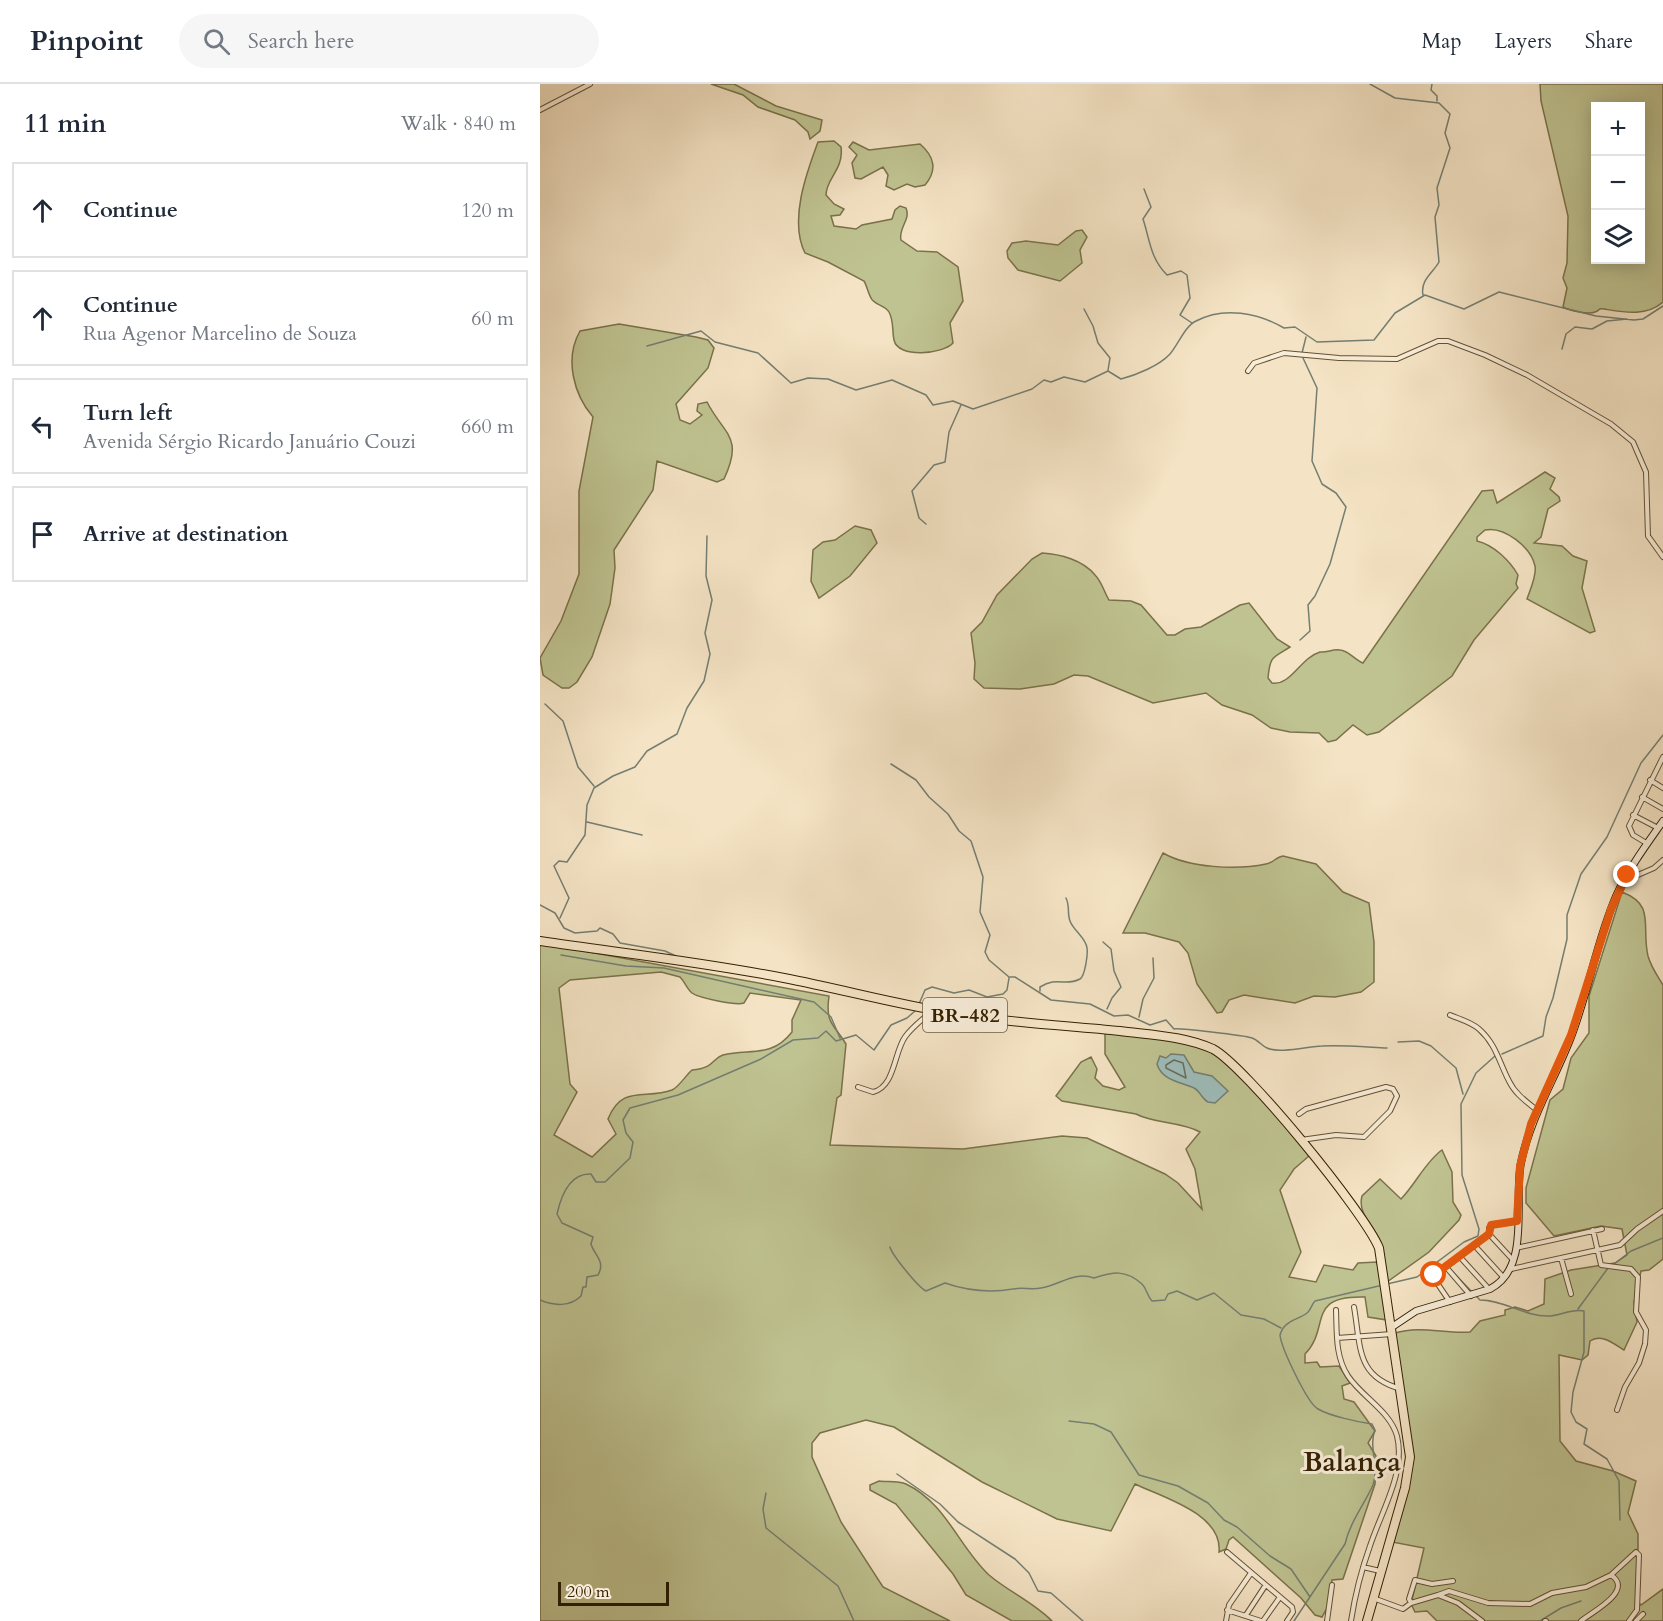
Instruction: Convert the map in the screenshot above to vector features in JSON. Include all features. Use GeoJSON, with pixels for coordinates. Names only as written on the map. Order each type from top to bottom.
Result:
{"type":"FeatureCollection","features":[{"type":"Feature","properties":{"kind":"highway","name":"BR-482"},"geometry":{"type":"LineString","coordinates":[[540,941],[705,964],[933,1010],[1029,1023],[1157,1035],[1197,1043],[1221,1054],[1241,1070],[1300,1140],[1374,1236],[1387,1292],[1409,1466],[1367,1621]]}},
{"type":"Feature","properties":{"kind":"street"},"geometry":{"type":"LineString","coordinates":[[540,110],[590,84]]}},
{"type":"Feature","properties":{"kind":"street"},"geometry":{"type":"LineString","coordinates":[[1248,370],[1254,363],[1284,353],[1339,358],[1397,359],[1438,341],[1448,341],[1485,355],[1527,375],[1611,424],[1633,442],[1646,472],[1648,536],[1663,557]]}},
{"type":"Feature","properties":{"kind":"street"},"geometry":{"type":"LineString","coordinates":[[1648,844],[1630,830],[1642,797],[1650,780],[1661,765],[1663,757]]}},
{"type":"Feature","properties":{"kind":"street"},"geometry":{"type":"LineString","coordinates":[[1650,780],[1663,788]]}},
{"type":"Feature","properties":{"kind":"street"},"geometry":{"type":"LineString","coordinates":[[1642,797],[1663,809]]}},
{"type":"Feature","properties":{"kind":"street"},"geometry":{"type":"LineString","coordinates":[[1634,815],[1658,828]]}},
{"type":"Feature","properties":{"kind":"street"},"geometry":{"type":"LineString","coordinates":[[1337,1338],[1360,1337],[1393,1331],[1416,1311],[1490,1289],[1511,1269],[1516,1248],[1520,1166],[1531,1124],[1571,1035],[1611,909],[1623,881],[1663,821]]}},
{"type":"Feature","properties":{"kind":"street"},"geometry":{"type":"LineString","coordinates":[[1623,881],[1649,871],[1663,860]]}},
{"type":"Feature","properties":{"kind":"street"},"geometry":{"type":"LineString","coordinates":[[858,1087],[873,1092],[881,1088],[894,1065],[904,1039],[933,1010]]}},
{"type":"Feature","properties":{"kind":"street"},"geometry":{"type":"LineString","coordinates":[[1450,1015],[1478,1028],[1490,1040],[1497,1050],[1509,1081],[1524,1101],[1538,1111]]}},
{"type":"Feature","properties":{"kind":"street"},"geometry":{"type":"LineString","coordinates":[[1299,1114],[1306,1109],[1386,1087],[1393,1089],[1397,1096],[1390,1110],[1364,1137],[1336,1135],[1300,1140]]}},
{"type":"Feature","properties":{"kind":"street"},"geometry":{"type":"LineString","coordinates":[[1511,1269],[1624,1242],[1637,1228],[1663,1211]]}},
{"type":"Feature","properties":{"kind":"street"},"geometry":{"type":"LineString","coordinates":[[1450,1302],[1433,1279],[1489,1234],[1490,1228],[1495,1224],[1517,1221]]}},
{"type":"Feature","properties":{"kind":"street"},"geometry":{"type":"LineString","coordinates":[[1516,1248],[1602,1229]]}},
{"type":"Feature","properties":{"kind":"street"},"geometry":{"type":"LineString","coordinates":[[1593,1230],[1602,1265],[1631,1269],[1638,1277],[1636,1312],[1646,1335],[1643,1353],[1625,1387],[1617,1410]]}},
{"type":"Feature","properties":{"kind":"street"},"geometry":{"type":"LineString","coordinates":[[1489,1234],[1513,1260]]}},
{"type":"Feature","properties":{"kind":"street"},"geometry":{"type":"LineString","coordinates":[[1475,1246],[1504,1278]]}},
{"type":"Feature","properties":{"kind":"street"},"geometry":{"type":"LineString","coordinates":[[1460,1257],[1490,1289]]}},
{"type":"Feature","properties":{"kind":"street"},"geometry":{"type":"LineString","coordinates":[[1561,1258],[1570,1294]]}},
{"type":"Feature","properties":{"kind":"street"},"geometry":{"type":"LineString","coordinates":[[1446,1267],[1471,1296]]}},
{"type":"Feature","properties":{"kind":"street"},"geometry":{"type":"LineString","coordinates":[[1354,1307],[1368,1372],[1382,1383],[1401,1389]]}},
{"type":"Feature","properties":{"kind":"street"},"geometry":{"type":"LineString","coordinates":[[1336,1310],[1337,1338],[1345,1371],[1360,1391],[1389,1420],[1398,1444],[1395,1478],[1363,1567],[1351,1621]]}},
{"type":"Feature","properties":{"kind":"street"},"geometry":{"type":"LineString","coordinates":[[1227,1552],[1265,1586],[1291,1605],[1293,1612],[1287,1621]]}},
{"type":"Feature","properties":{"kind":"street"},"geometry":{"type":"LineString","coordinates":[[1372,1598],[1403,1609],[1412,1603],[1449,1591],[1488,1603],[1530,1605],[1552,1593],[1586,1587],[1611,1575],[1636,1552],[1639,1555],[1637,1610],[1629,1621]]}},
{"type":"Feature","properties":{"kind":"street"},"geometry":{"type":"LineString","coordinates":[[1363,1567],[1380,1571]]}},
{"type":"Feature","properties":{"kind":"street"},"geometry":{"type":"LineString","coordinates":[[1226,1621],[1227,1610],[1251,1573]]}},
{"type":"Feature","properties":{"kind":"street"},"geometry":{"type":"LineString","coordinates":[[1581,1621],[1612,1598],[1617,1584],[1611,1575]]}},
{"type":"Feature","properties":{"kind":"street"},"geometry":{"type":"LineString","coordinates":[[1412,1603],[1409,1599],[1415,1580],[1432,1584],[1453,1581]]}},
{"type":"Feature","properties":{"kind":"street"},"geometry":{"type":"LineString","coordinates":[[1327,1621],[1332,1584]]}},
{"type":"Feature","properties":{"kind":"street"},"geometry":{"type":"LineString","coordinates":[[1246,1616],[1265,1586]]}},
{"type":"Feature","properties":{"kind":"street"},"geometry":{"type":"LineString","coordinates":[[1438,1594],[1458,1603],[1482,1621]]}},
{"type":"Feature","properties":{"kind":"street"},"geometry":{"type":"LineString","coordinates":[[1227,1610],[1262,1621],[1280,1597]]}},
{"type":"Feature","properties":{"kind":"street"},"geometry":{"type":"LineString","coordinates":[[1636,1621],[1643,1614]]}},
{"type":"Feature","properties":{"kind":"green space"},"geometry":{"type":"Polygon","coordinates":[[[711,84],[734,84],[776,106],[822,120],[820,131],[810,139],[808,132],[795,120],[758,107],[743,95],[711,84]]]}},
{"type":"Feature","properties":{"kind":"green space"},"geometry":{"type":"Polygon","coordinates":[[[1540,84],[1663,84],[1663,302],[1642,312],[1600,309],[1588,313],[1563,307],[1567,288],[1563,278],[1567,263],[1568,216],[1541,101],[1540,84]]]}},
{"type":"Feature","properties":{"kind":"green space"},"geometry":{"type":"Polygon","coordinates":[[[834,141],[841,147],[840,162],[826,195],[834,204],[844,209],[840,215],[831,216],[834,226],[856,229],[862,225],[892,219],[895,210],[900,206],[906,208],[907,212],[901,240],[917,251],[937,252],[958,267],[963,301],[950,323],[953,343],[948,347],[921,353],[904,350],[897,346],[894,340],[891,315],[872,300],[864,281],[805,253],[800,240],[799,227],[804,183],[818,142],[834,141]]]}},
{"type":"Feature","properties":{"kind":"green space"},"geometry":{"type":"Polygon","coordinates":[[[853,142],[869,150],[920,144],[929,153],[933,163],[932,174],[925,185],[915,187],[907,184],[894,190],[886,186],[888,175],[883,167],[861,179],[855,178],[852,163],[857,155],[849,147],[853,142]]]}},
{"type":"Feature","properties":{"kind":"green space"},"geometry":{"type":"Polygon","coordinates":[[[1082,230],[1087,237],[1080,250],[1082,263],[1060,281],[1018,270],[1008,258],[1007,251],[1012,243],[1026,241],[1058,245],[1076,231],[1082,230]]]}},
{"type":"Feature","properties":{"kind":"green space"},"geometry":{"type":"Polygon","coordinates":[[[619,324],[708,340],[714,348],[708,368],[676,404],[680,420],[690,424],[702,415],[697,411],[698,404],[707,402],[729,437],[732,453],[724,479],[717,482],[657,461],[653,490],[614,550],[615,568],[610,604],[592,657],[577,682],[569,688],[562,688],[543,675],[540,658],[561,621],[579,574],[579,491],[593,417],[576,388],[572,365],[573,353],[580,331],[619,324]]]}},
{"type":"Feature","properties":{"kind":"green space"},"geometry":{"type":"Polygon","coordinates":[[[1545,472],[1555,478],[1550,489],[1560,501],[1548,509],[1541,537],[1534,543],[1562,546],[1573,556],[1587,561],[1582,588],[1595,631],[1590,633],[1527,599],[1535,574],[1535,566],[1528,552],[1516,539],[1500,531],[1485,530],[1477,537],[1477,541],[1501,554],[1511,564],[1518,575],[1516,584],[1518,588],[1474,640],[1452,676],[1379,732],[1367,735],[1353,725],[1336,740],[1328,742],[1319,733],[1290,732],[1271,728],[1252,715],[1222,705],[1206,693],[1153,703],[1088,676],[1074,675],[1054,684],[1020,689],[984,688],[974,679],[975,663],[971,633],[982,622],[997,595],[1032,559],[1042,553],[1064,556],[1084,565],[1097,578],[1109,600],[1131,601],[1141,605],[1167,635],[1175,635],[1185,629],[1201,627],[1240,605],[1249,603],[1277,639],[1290,647],[1271,661],[1268,678],[1272,683],[1285,680],[1313,655],[1320,652],[1343,650],[1363,663],[1482,491],[1493,490],[1497,503],[1545,472]]]}},
{"type":"Feature","properties":{"kind":"green space"},"geometry":{"type":"Polygon","coordinates":[[[855,526],[871,530],[877,543],[850,576],[819,598],[811,581],[813,550],[823,542],[835,540],[855,526]]]}},
{"type":"Feature","properties":{"kind":"green space"},"geometry":{"type":"Polygon","coordinates":[[[1163,853],[1199,865],[1254,866],[1283,856],[1316,864],[1343,892],[1369,903],[1374,942],[1374,982],[1361,992],[1335,997],[1314,996],[1295,1003],[1244,995],[1229,1000],[1222,1012],[1217,1013],[1197,984],[1188,953],[1179,942],[1145,933],[1123,933],[1163,853]]]}},
{"type":"Feature","properties":{"kind":"green space"},"geometry":{"type":"Polygon","coordinates":[[[1622,892],[1633,897],[1643,910],[1648,956],[1663,985],[1663,1259],[1649,1270],[1641,1271],[1634,1302],[1637,1322],[1624,1350],[1599,1338],[1590,1341],[1588,1355],[1582,1360],[1559,1355],[1560,1441],[1576,1461],[1613,1471],[1636,1481],[1628,1513],[1638,1534],[1638,1602],[1641,1605],[1663,1589],[1663,1621],[1437,1621],[1427,1611],[1415,1612],[1411,1604],[1424,1548],[1392,1542],[1413,1461],[1395,1333],[1414,1330],[1470,1332],[1480,1321],[1505,1315],[1505,1310],[1515,1307],[1528,1311],[1544,1304],[1545,1279],[1571,1270],[1615,1263],[1627,1255],[1622,1229],[1601,1226],[1554,1236],[1526,1203],[1526,1188],[1550,1100],[1563,1089],[1571,1058],[1589,1033],[1589,996],[1622,892]]]}},
{"type":"Feature","properties":{"kind":"green space"},"geometry":{"type":"Polygon","coordinates":[[[540,943],[829,996],[829,1018],[846,1044],[841,1095],[837,1098],[830,1145],[963,1149],[1062,1136],[1087,1138],[1165,1174],[1178,1183],[1202,1209],[1195,1169],[1186,1149],[1200,1132],[1136,1114],[1062,1101],[1056,1096],[1081,1062],[1091,1057],[1097,1069],[1095,1078],[1103,1086],[1119,1090],[1125,1087],[1105,1054],[1105,1032],[1166,1039],[1202,1048],[1216,1055],[1246,1080],[1309,1156],[1294,1169],[1280,1190],[1301,1252],[1289,1277],[1316,1282],[1324,1265],[1353,1270],[1358,1263],[1377,1262],[1387,1320],[1368,1317],[1365,1297],[1334,1301],[1322,1315],[1313,1344],[1305,1354],[1305,1363],[1317,1362],[1320,1367],[1339,1366],[1350,1383],[1342,1386],[1344,1399],[1354,1402],[1375,1431],[1368,1443],[1376,1456],[1375,1484],[1343,1579],[1332,1580],[1328,1606],[1322,1617],[1315,1615],[1301,1598],[1233,1537],[1229,1540],[1226,1549],[1219,1552],[1218,1539],[1201,1517],[1174,1501],[1135,1484],[1111,1531],[1057,1519],[982,1482],[894,1427],[866,1420],[820,1433],[812,1443],[812,1457],[841,1522],[883,1587],[950,1621],[540,1621],[540,943]],[[661,972],[570,980],[559,988],[570,1084],[577,1092],[554,1135],[592,1157],[616,1134],[608,1119],[620,1101],[635,1095],[672,1090],[692,1070],[709,1065],[719,1056],[768,1049],[776,1046],[792,1032],[792,1020],[801,1000],[750,993],[744,1003],[740,1004],[718,1001],[692,993],[680,977],[661,972]]]}},
{"type":"Feature","properties":{"kind":"green space"},"geometry":{"type":"Polygon","coordinates":[[[1442,1150],[1452,1172],[1453,1202],[1461,1215],[1459,1220],[1429,1252],[1387,1282],[1378,1237],[1364,1215],[1362,1196],[1380,1179],[1401,1199],[1431,1160],[1442,1150]]]}},
{"type":"Feature","properties":{"kind":"green space"},"geometry":{"type":"Polygon","coordinates":[[[879,1481],[903,1483],[920,1492],[942,1514],[978,1564],[989,1575],[1052,1621],[1012,1621],[966,1595],[953,1574],[896,1504],[870,1490],[870,1485],[879,1481]]]}},
{"type":"Feature","properties":{"kind":"water"},"geometry":{"type":"Polygon","coordinates":[[[1171,1054],[1184,1055],[1194,1072],[1212,1076],[1228,1091],[1215,1103],[1208,1102],[1194,1088],[1167,1077],[1159,1070],[1157,1064],[1160,1056],[1166,1058],[1171,1054]]]}},
{"type":"Feature","properties":{"kind":"waterway"},"geometry":{"type":"LineString","coordinates":[[1370,84],[1395,98],[1439,103],[1450,114],[1445,133],[1450,148],[1437,188],[1439,205],[1435,217],[1439,262],[1423,285],[1423,295]]}},
{"type":"Feature","properties":{"kind":"waterway"},"geometry":{"type":"LineString","coordinates":[[1432,84],[1431,90],[1437,96],[1437,101]]}},
{"type":"Feature","properties":{"kind":"waterway"},"geometry":{"type":"LineString","coordinates":[[1144,189],[1151,207],[1143,219],[1151,248],[1161,269],[1167,275],[1181,271],[1187,275],[1190,298],[1180,315],[1192,323]]}},
{"type":"Feature","properties":{"kind":"waterway"},"geometry":{"type":"LineString","coordinates":[[647,346],[701,331],[715,342],[758,353],[791,383],[808,378],[828,379],[856,390],[892,380],[926,395],[933,405],[953,401],[973,409],[1032,389],[1044,380],[1051,382],[1064,377],[1085,382],[1108,371],[1121,379],[1140,372],[1154,366],[1170,354],[1192,323],[1218,314],[1241,313],[1263,318],[1284,328],[1295,327],[1317,342],[1374,340],[1395,313],[1425,295],[1464,309],[1499,292],[1596,316],[1634,320],[1643,319],[1663,306]]}},
{"type":"Feature","properties":{"kind":"waterway"},"geometry":{"type":"LineString","coordinates":[[1084,309],[1093,326],[1098,343],[1110,358],[1108,370]]}},
{"type":"Feature","properties":{"kind":"waterway"},"geometry":{"type":"LineString","coordinates":[[1562,349],[1566,334],[1575,327],[1592,329],[1607,321],[1627,319]]}},
{"type":"Feature","properties":{"kind":"waterway"},"geometry":{"type":"LineString","coordinates":[[1302,353],[1306,337]]}},
{"type":"Feature","properties":{"kind":"waterway"},"geometry":{"type":"LineString","coordinates":[[1300,640],[1310,631],[1308,605],[1315,596],[1330,564],[1346,507],[1336,493],[1322,484],[1312,461],[1317,388],[1303,358]]}},
{"type":"Feature","properties":{"kind":"waterway"},"geometry":{"type":"LineString","coordinates":[[926,524],[919,518],[912,491],[934,465],[945,462],[949,432],[961,405]]}},
{"type":"Feature","properties":{"kind":"waterway"},"geometry":{"type":"LineString","coordinates":[[560,918],[569,898],[554,866],[559,861],[567,862],[585,835],[587,805],[594,788],[613,776],[635,767],[647,751],[677,734],[687,708],[704,681],[710,654],[705,633],[712,600],[706,576],[707,536]]}},
{"type":"Feature","properties":{"kind":"waterway"},"geometry":{"type":"LineString","coordinates":[[545,704],[563,721],[578,767],[594,786]]}},
{"type":"Feature","properties":{"kind":"waterway"},"geometry":{"type":"LineString","coordinates":[[1502,1054],[1543,1036],[1567,939],[1567,915],[1581,874],[1607,837],[1641,763],[1663,735]]}},
{"type":"Feature","properties":{"kind":"waterway"},"geometry":{"type":"LineString","coordinates":[[891,764],[916,780],[929,797],[948,814],[959,831],[971,841],[983,877],[980,912],[990,935],[985,952],[989,960],[1009,977]]}},
{"type":"Feature","properties":{"kind":"waterway"},"geometry":{"type":"LineString","coordinates":[[587,822],[642,835]]}},
{"type":"Feature","properties":{"kind":"waterway"},"geometry":{"type":"LineString","coordinates":[[1040,991],[1040,987],[1052,982],[1070,982],[1080,979],[1085,969],[1086,944],[1070,921],[1066,898]]}},
{"type":"Feature","properties":{"kind":"waterway"},"geometry":{"type":"LineString","coordinates":[[540,905],[555,913],[564,928],[575,933],[597,931],[600,928],[613,934],[620,943],[665,951],[676,956]]}},
{"type":"Feature","properties":{"kind":"waterway"},"geometry":{"type":"LineString","coordinates":[[1103,942],[1111,949],[1114,971],[1121,987],[1107,1009]]}},
{"type":"Feature","properties":{"kind":"waterway"},"geometry":{"type":"LineString","coordinates":[[561,955],[626,966],[664,968],[814,1002],[831,1017],[840,1038]]}},
{"type":"Feature","properties":{"kind":"waterway"},"geometry":{"type":"LineString","coordinates":[[1139,1017],[1143,999],[1154,978],[1153,958]]}},
{"type":"Feature","properties":{"kind":"waterway"},"geometry":{"type":"LineString","coordinates":[[1010,977],[1015,977],[1051,1000],[1090,1004],[1114,1016],[1128,1015],[1150,1025],[1166,1020],[1174,1029],[1246,1037],[1272,1050],[1317,1046],[1387,1048]]}},
{"type":"Feature","properties":{"kind":"waterway"},"geometry":{"type":"LineString","coordinates":[[919,1004],[925,990],[932,987],[954,993],[969,990],[987,997],[1003,994],[1007,990],[1009,978]]}},
{"type":"Feature","properties":{"kind":"waterway"},"geometry":{"type":"LineString","coordinates":[[540,1300],[556,1304],[567,1304],[577,1300],[581,1296],[583,1287],[586,1287],[587,1277],[598,1275],[601,1266],[592,1248],[593,1237],[562,1223],[557,1214],[567,1187],[577,1177],[591,1174],[596,1182],[605,1182],[630,1158],[633,1142],[626,1133],[623,1120],[630,1108],[678,1095],[761,1059],[793,1040],[818,1038],[826,1031],[836,1041],[856,1035],[874,1050],[891,1025],[907,1018],[915,1011]]}},
{"type":"Feature","properties":{"kind":"waterway"},"geometry":{"type":"LineString","coordinates":[[1398,1042],[1419,1041],[1431,1046],[1456,1068],[1463,1094]]}},
{"type":"Feature","properties":{"kind":"waterway"},"geometry":{"type":"LineString","coordinates":[[1387,1284],[1417,1277],[1464,1242],[1478,1236],[1479,1229],[1462,1175],[1461,1104],[1476,1073],[1495,1056]]}},
{"type":"Feature","properties":{"kind":"waterway"},"geometry":{"type":"LineString","coordinates":[[1614,1264],[1631,1251],[1663,1238]]}},
{"type":"Feature","properties":{"kind":"waterway"},"geometry":{"type":"LineString","coordinates":[[890,1247],[906,1271],[926,1291],[945,1283],[979,1290],[1038,1289],[1073,1277],[1094,1278],[1119,1273],[1130,1276],[1142,1284],[1152,1301],[1165,1300],[1168,1294],[1177,1291],[1197,1300],[1214,1293],[1241,1315],[1264,1319],[1281,1328]]}},
{"type":"Feature","properties":{"kind":"waterway"},"geometry":{"type":"LineString","coordinates":[[1578,1309],[1608,1268]]}},
{"type":"Feature","properties":{"kind":"waterway"},"geometry":{"type":"LineString","coordinates":[[1451,1270],[1473,1293]]}},
{"type":"Feature","properties":{"kind":"waterway"},"geometry":{"type":"LineString","coordinates":[[1294,1621],[1345,1544],[1373,1485],[1375,1430],[1372,1424],[1330,1414],[1313,1405],[1295,1374],[1280,1335],[1288,1323],[1308,1312],[1315,1301],[1383,1285]]}},
{"type":"Feature","properties":{"kind":"waterway"},"geometry":{"type":"LineString","coordinates":[[1476,1296],[1480,1300],[1497,1302],[1539,1315],[1552,1316],[1584,1311],[1584,1352],[1573,1392],[1571,1412],[1576,1422],[1587,1429],[1584,1444],[1607,1459],[1619,1481],[1620,1520]]}},
{"type":"Feature","properties":{"kind":"waterway"},"geometry":{"type":"LineString","coordinates":[[1069,1421],[1094,1424],[1111,1432],[1139,1475],[1178,1486],[1208,1503],[1224,1520],[1237,1527],[1270,1556],[1291,1569],[1310,1597]]}},
{"type":"Feature","properties":{"kind":"waterway"},"geometry":{"type":"LineString","coordinates":[[897,1474],[940,1504],[958,1522],[1015,1559],[1029,1573],[1038,1591],[1051,1593],[1083,1621]]}},
{"type":"Feature","properties":{"kind":"waterway"},"geometry":{"type":"LineString","coordinates":[[766,1493],[763,1509],[766,1528],[838,1586],[854,1621]]}},
{"type":"Feature","properties":{"kind":"waterway"},"geometry":{"type":"LineString","coordinates":[[1540,1621],[1561,1608],[1581,1601]]}},
{"type":"Feature","properties":{"kind":"district","name":"Balança"},"geometry":{"type":"Point","coordinates":[1352,1462]}},
{"type":"Feature","properties":{"kind":"route"},"geometry":{"type":"LineString","coordinates":[[1434,1275],[1489,1234],[1491,1225],[1517,1221],[1518,1185],[1524,1146],[1531,1124],[1557,1071],[1571,1035],[1611,909],[1627,875]]}}]}
